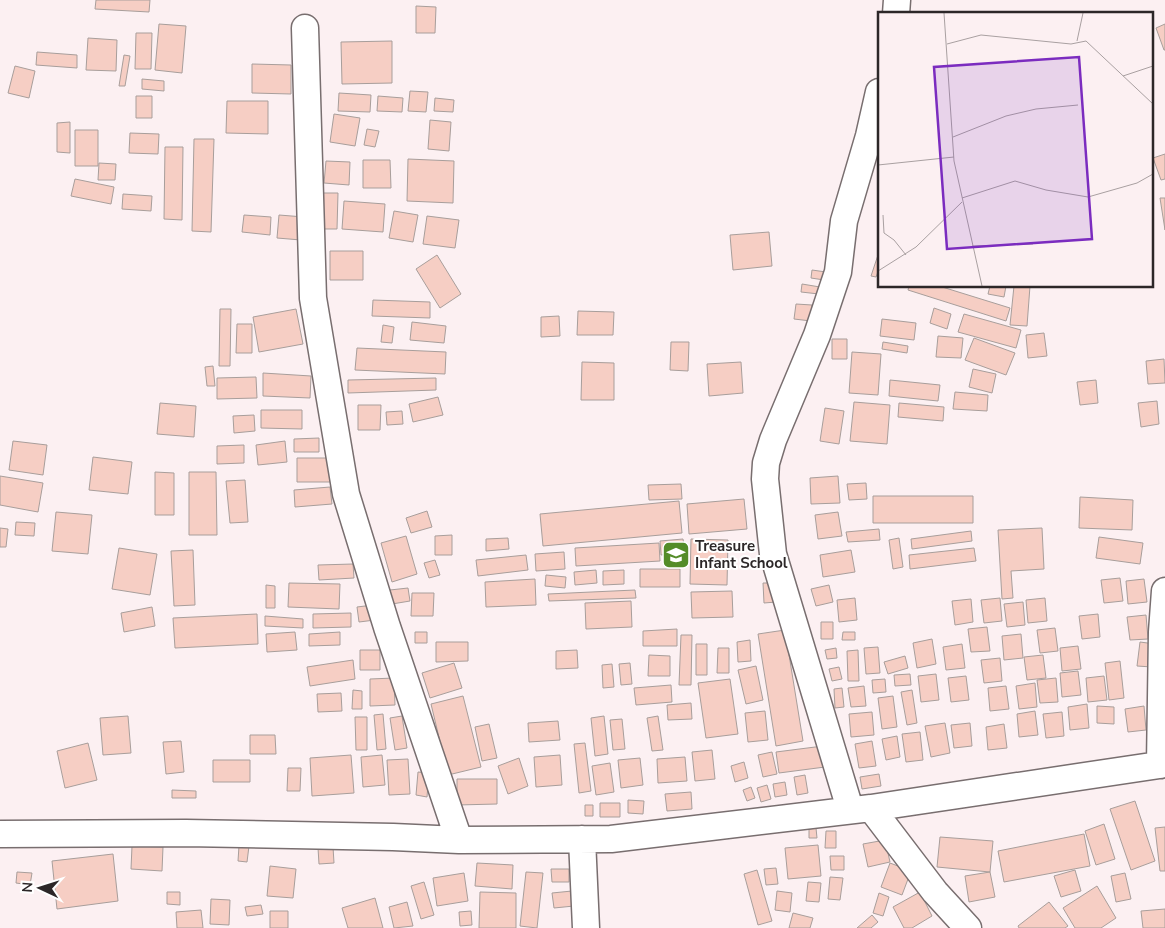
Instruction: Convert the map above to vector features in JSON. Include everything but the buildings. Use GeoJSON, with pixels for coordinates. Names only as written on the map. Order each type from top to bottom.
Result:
{"type":"FeatureCollection","features":[{"type":"Feature","properties":{"kind":"street"},"geometry":{"type":"LineString","coordinates":[[305,28],[313,298],[346,494],[387,627],[459,840]]}},
{"type":"Feature","properties":{"kind":"street"},"geometry":{"type":"LineString","coordinates":[[878,96],[869,136],[844,221],[838,272],[817,335],[773,440],[766,463],[765,479],[772,554],[860,808],[968,928]]}},
{"type":"Feature","properties":{"kind":"street"},"geometry":{"type":"LineString","coordinates":[[0,834],[196,834],[459,840],[611,839],[860,808],[1162,764],[1162,632],[1165,591]]}},
{"type":"Feature","properties":{"kind":"street"},"geometry":{"type":"LineString","coordinates":[[582,839],[586,928]]}},
{"type":"Feature","properties":{"kind":"place","name":"Treasure Infant School"},"geometry":{"type":"Point","coordinates":[676,555]}}]}
